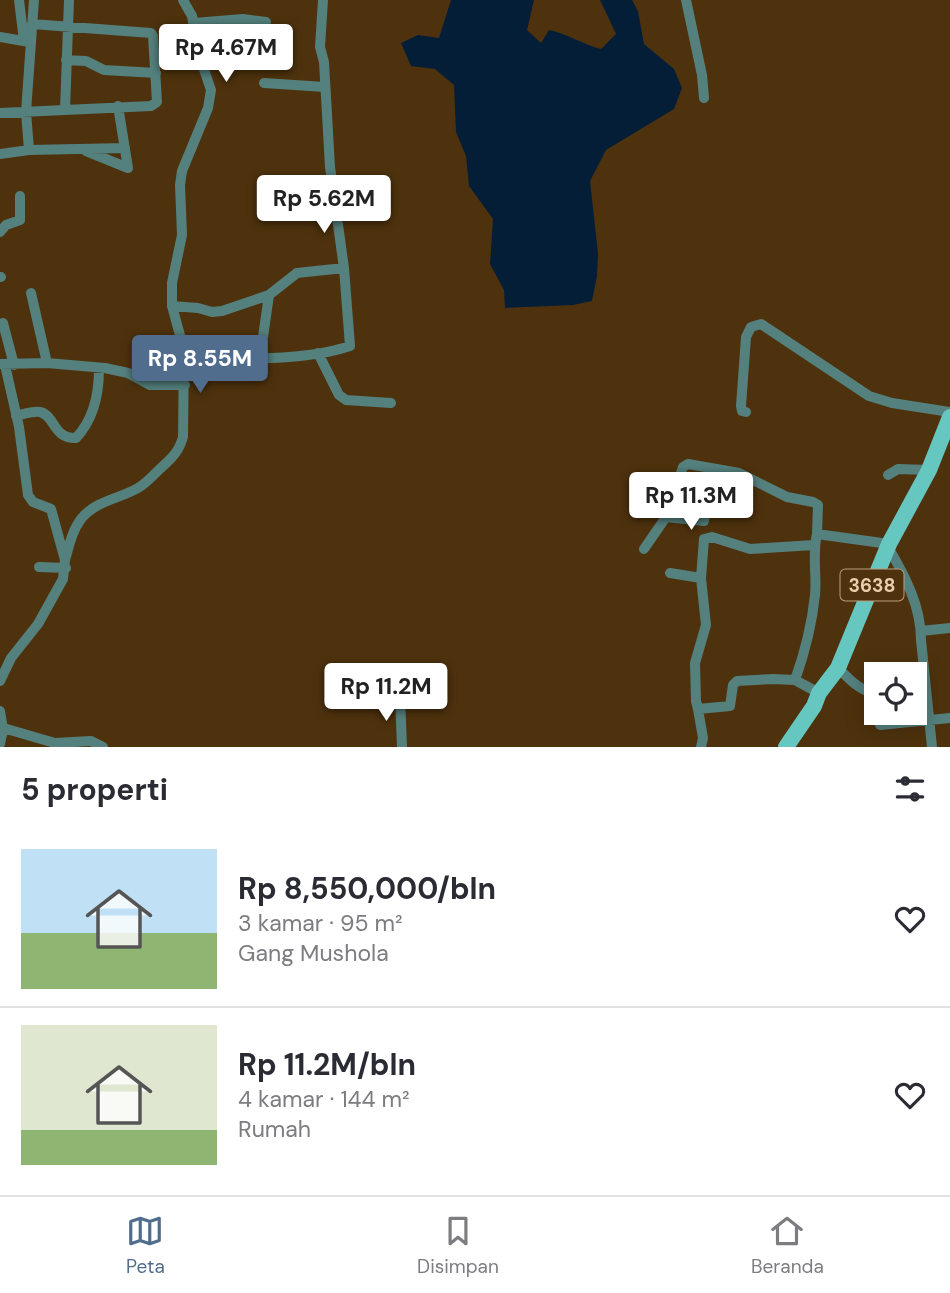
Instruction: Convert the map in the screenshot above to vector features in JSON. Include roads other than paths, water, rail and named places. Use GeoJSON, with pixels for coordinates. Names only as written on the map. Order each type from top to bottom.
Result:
{"type":"FeatureCollection","features":[{"type":"Feature","properties":{"kind":"main road","name":"3638"},"geometry":{"type":"LineString","coordinates":[[786,747],[814,706],[819,693],[838,668],[888,546],[929,470],[950,414]]}},
{"type":"Feature","properties":{"kind":"street"},"geometry":{"type":"LineString","coordinates":[[19,0],[27,42],[26,112],[29,150]]}},
{"type":"Feature","properties":{"kind":"street"},"geometry":{"type":"LineString","coordinates":[[27,42],[34,0]]}},
{"type":"Feature","properties":{"kind":"street"},"geometry":{"type":"LineString","coordinates":[[65,110],[69,0]]}},
{"type":"Feature","properties":{"kind":"street"},"geometry":{"type":"LineString","coordinates":[[0,681],[11,658],[38,624],[60,589],[74,532],[81,519],[98,506],[144,484],[180,449],[183,436],[185,359],[172,306],[172,283],[182,235],[180,185],[182,171],[208,108],[211,90],[199,55],[194,23],[183,0]]}},
{"type":"Feature","properties":{"kind":"street"},"geometry":{"type":"LineString","coordinates":[[185,359],[260,358],[318,353],[350,346],[344,268],[331,167],[324,62],[320,47],[323,0]]}},
{"type":"Feature","properties":{"kind":"street"},"geometry":{"type":"LineString","coordinates":[[687,0],[704,98]]}},
{"type":"Feature","properties":{"kind":"street"},"geometry":{"type":"LineString","coordinates":[[194,23],[243,19],[267,22]]}},
{"type":"Feature","properties":{"kind":"street"},"geometry":{"type":"LineString","coordinates":[[0,113],[154,105],[158,98],[153,36],[145,32],[32,24]]}},
{"type":"Feature","properties":{"kind":"street"},"geometry":{"type":"LineString","coordinates":[[0,37],[27,42]]}},
{"type":"Feature","properties":{"kind":"street"},"geometry":{"type":"LineString","coordinates":[[66,60],[86,61],[104,70],[156,73]]}},
{"type":"Feature","properties":{"kind":"street"},"geometry":{"type":"LineString","coordinates":[[264,83],[325,87]]}},
{"type":"Feature","properties":{"kind":"street"},"geometry":{"type":"LineString","coordinates":[[81,149],[128,168],[118,106]]}},
{"type":"Feature","properties":{"kind":"street"},"geometry":{"type":"LineString","coordinates":[[0,154],[29,150],[125,148]]}},
{"type":"Feature","properties":{"kind":"street"},"geometry":{"type":"LineString","coordinates":[[0,232],[6,225],[20,220],[20,196]]}},
{"type":"Feature","properties":{"kind":"street"},"geometry":{"type":"LineString","coordinates":[[172,306],[222,311],[269,295],[297,274],[344,268]]}},
{"type":"Feature","properties":{"kind":"street"},"geometry":{"type":"LineString","coordinates":[[31,293],[47,363]]}},
{"type":"Feature","properties":{"kind":"street"},"geometry":{"type":"LineString","coordinates":[[260,358],[269,295]]}},
{"type":"Feature","properties":{"kind":"street"},"geometry":{"type":"LineString","coordinates":[[3,323],[6,364],[28,495],[33,502],[51,509],[65,564]]}},
{"type":"Feature","properties":{"kind":"street"},"geometry":{"type":"LineString","coordinates":[[746,412],[742,411],[741,406],[746,337],[751,327],[761,324],[869,396],[950,414]]}},
{"type":"Feature","properties":{"kind":"street"},"geometry":{"type":"LineString","coordinates":[[318,353],[339,395],[346,400],[391,403]]}},
{"type":"Feature","properties":{"kind":"street"},"geometry":{"type":"LineString","coordinates":[[6,364],[47,363],[99,369],[128,373],[157,386],[185,385]]}},
{"type":"Feature","properties":{"kind":"street"},"geometry":{"type":"LineString","coordinates":[[16,416],[42,412],[64,436],[76,438],[91,416],[97,400],[99,369]]}},
{"type":"Feature","properties":{"kind":"street"},"geometry":{"type":"LineString","coordinates":[[681,473],[683,467],[688,464],[739,473],[787,497],[818,505],[815,592],[805,653],[795,680]]}},
{"type":"Feature","properties":{"kind":"street"},"geometry":{"type":"LineString","coordinates":[[644,549],[666,517],[704,522],[713,469]]}},
{"type":"Feature","properties":{"kind":"street"},"geometry":{"type":"LineString","coordinates":[[888,475],[898,469],[929,470]]}},
{"type":"Feature","properties":{"kind":"street"},"geometry":{"type":"LineString","coordinates":[[701,747],[704,738],[696,701],[695,663],[706,625],[701,578],[703,544],[706,537],[750,549],[816,540],[888,546],[906,577],[920,619],[932,747]]}},
{"type":"Feature","properties":{"kind":"street"},"geometry":{"type":"LineString","coordinates":[[39,567],[65,564]]}},
{"type":"Feature","properties":{"kind":"street"},"geometry":{"type":"LineString","coordinates":[[670,573],[701,578]]}},
{"type":"Feature","properties":{"kind":"street"},"geometry":{"type":"LineString","coordinates":[[921,632],[950,628]]}},
{"type":"Feature","properties":{"kind":"street"},"geometry":{"type":"LineString","coordinates":[[838,668],[855,685],[864,689]]}},
{"type":"Feature","properties":{"kind":"street"},"geometry":{"type":"LineString","coordinates":[[698,709],[730,706],[733,685],[737,681],[773,678],[795,680],[819,693]]}},
{"type":"Feature","properties":{"kind":"street"},"geometry":{"type":"LineString","coordinates":[[400,697],[402,747]]}},
{"type":"Feature","properties":{"kind":"street"},"geometry":{"type":"LineString","coordinates":[[0,711],[0,744]]}},
{"type":"Feature","properties":{"kind":"street"},"geometry":{"type":"LineString","coordinates":[[929,719],[950,718]]}},
{"type":"Feature","properties":{"kind":"street"},"geometry":{"type":"LineString","coordinates":[[1,728],[55,743],[91,741],[103,747]]}},
{"type":"Feature","properties":{"kind":"water"},"geometry":{"type":"Polygon","coordinates":[[[451,0],[534,0],[527,30],[541,43],[549,30],[601,49],[616,34],[600,0],[632,0],[638,11],[644,44],[674,69],[682,88],[674,109],[606,150],[590,181],[598,253],[592,301],[573,305],[505,308],[504,290],[490,264],[493,219],[469,186],[466,156],[456,132],[454,85],[435,69],[411,66],[401,43],[418,35],[439,38],[451,0]]]}}]}
